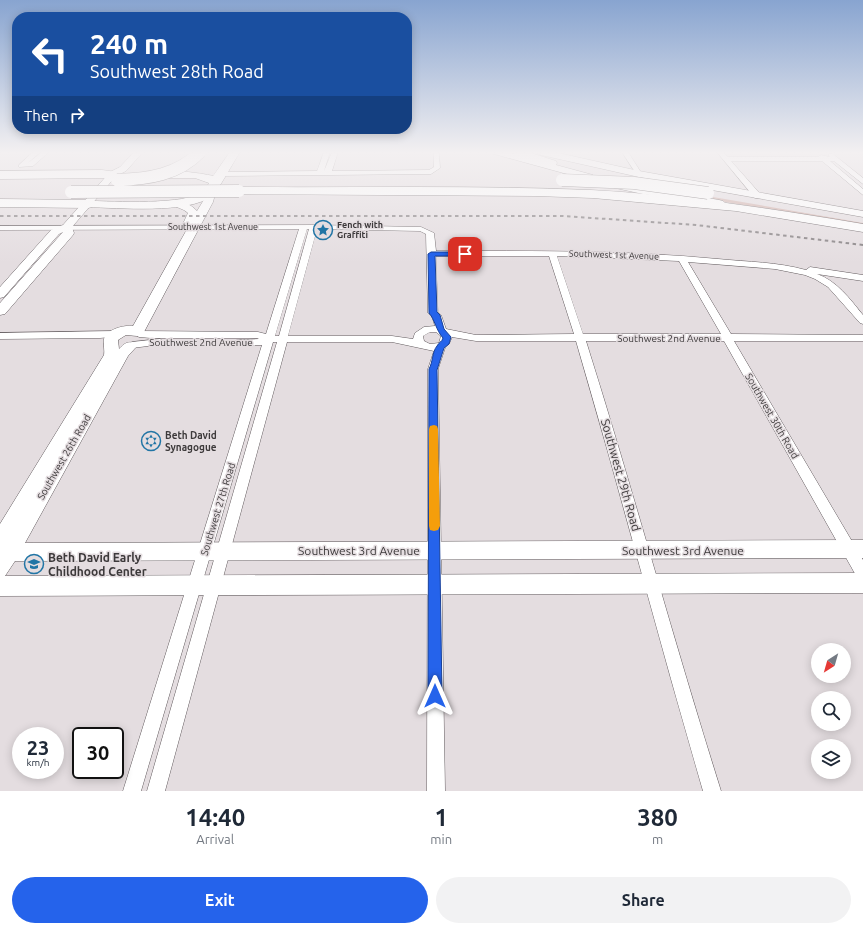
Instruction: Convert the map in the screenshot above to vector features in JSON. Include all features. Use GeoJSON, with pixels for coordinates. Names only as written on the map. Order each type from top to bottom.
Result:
{"type":"FeatureCollection","features":[{"type":"Feature","properties":{"kind":"highway"},"geometry":{"type":"LineString","coordinates":[[298,189],[558,193],[640,198],[736,207],[863,228]]}},
{"type":"Feature","properties":{"kind":"highway"},"geometry":{"type":"LineString","coordinates":[[678,189],[863,221]]}},
{"type":"Feature","properties":{"kind":"highway"},"geometry":{"type":"LineString","coordinates":[[0,203],[88,204]]}},
{"type":"Feature","properties":{"kind":"main road"},"geometry":{"type":"LineString","coordinates":[[0,294],[55,232],[67,228],[101,189]]}},
{"type":"Feature","properties":{"kind":"main road"},"geometry":{"type":"LineString","coordinates":[[88,204],[176,204],[198,199],[208,189]]}},
{"type":"Feature","properties":{"kind":"main road","name":"Southwest 26th Road"},"geometry":{"type":"LineString","coordinates":[[0,569],[4,548],[111,355],[116,339],[129,324],[211,196],[213,189]]}},
{"type":"Feature","properties":{"kind":"main road"},"geometry":{"type":"LineString","coordinates":[[634,189],[736,207]]}},
{"type":"Feature","properties":{"kind":"main road"},"geometry":{"type":"LineString","coordinates":[[720,189],[863,214]]}},
{"type":"Feature","properties":{"kind":"main road","name":"Southwest 26th Road"},"geometry":{"type":"LineString","coordinates":[[4,548],[123,354],[135,339],[140,324],[191,227],[193,213],[187,207],[176,204]]}},
{"type":"Feature","properties":{"kind":"main road"},"geometry":{"type":"LineString","coordinates":[[0,311],[69,233],[67,228]]}},
{"type":"Feature","properties":{"kind":"main road"},"geometry":{"type":"LineString","coordinates":[[116,339],[118,348],[135,339]]}},
{"type":"Feature","properties":{"kind":"main road","name":"Southwest 3rd Avenue"},"geometry":{"type":"LineString","coordinates":[[4,548],[204,552],[326,550],[435,551],[856,549]]}},
{"type":"Feature","properties":{"kind":"main road"},"geometry":{"type":"LineString","coordinates":[[0,586],[863,583]]}},
{"type":"Feature","properties":{"kind":"street"},"geometry":{"type":"LineString","coordinates":[[752,189],[758,196]]}},
{"type":"Feature","properties":{"kind":"street","name":"Southwest 27th Road"},"geometry":{"type":"LineString","coordinates":[[132,791],[193,585],[276,339],[309,227]]}},
{"type":"Feature","properties":{"kind":"street","name":"Southwest 1st Avenue"},"geometry":{"type":"LineString","coordinates":[[0,228],[415,228],[427,230],[431,236],[431,254],[552,253],[614,254],[682,258],[797,270],[817,276],[832,285]]}},
{"type":"Feature","properties":{"kind":"street","name":"Southwest 29th Road"},"geometry":{"type":"LineString","coordinates":[[552,253],[580,338],[712,791]]}},
{"type":"Feature","properties":{"kind":"street"},"geometry":{"type":"LineString","coordinates":[[431,254],[433,313],[436,315],[442,331],[447,337],[433,369],[436,791]]}},
{"type":"Feature","properties":{"kind":"street","name":"Southwest 30th Road"},"geometry":{"type":"LineString","coordinates":[[682,258],[727,338],[856,549],[863,574]]}},
{"type":"Feature","properties":{"kind":"street","name":"Southwest 1st Avenue"},"geometry":{"type":"LineString","coordinates":[[797,270],[803,269],[863,278]]}},
{"type":"Feature","properties":{"kind":"street"},"geometry":{"type":"LineString","coordinates":[[837,275],[831,279],[832,285],[863,321]]}},
{"type":"Feature","properties":{"kind":"street"},"geometry":{"type":"LineString","coordinates":[[433,313],[430,315],[428,322],[418,340],[424,346],[430,366],[433,369]]}},
{"type":"Feature","properties":{"kind":"street"},"geometry":{"type":"LineString","coordinates":[[422,332],[432,328],[442,331]]}},
{"type":"Feature","properties":{"kind":"street","name":"Southwest 2nd Avenue"},"geometry":{"type":"LineString","coordinates":[[442,331],[476,338],[863,338]]}},
{"type":"Feature","properties":{"kind":"street","name":"Southwest 2nd Avenue"},"geometry":{"type":"LineString","coordinates":[[135,339],[147,342],[257,343],[276,339],[392,338],[422,332]]}},
{"type":"Feature","properties":{"kind":"street"},"geometry":{"type":"LineString","coordinates":[[0,336],[116,339]]}},
{"type":"Feature","properties":{"kind":"street","name":"Southwest 2nd Avenue"},"geometry":{"type":"LineString","coordinates":[[392,338],[424,346]]}},
{"type":"Feature","properties":{"kind":"street","name":"Southwest 2nd Avenue"},"geometry":{"type":"LineString","coordinates":[[442,346],[476,338]]}},
{"type":"Feature","properties":{"kind":"street"},"geometry":{"type":"LineString","coordinates":[[0,343],[96,343],[116,339]]}},
{"type":"Feature","properties":{"kind":"street","name":"Southwest 27th Road"},"geometry":{"type":"LineString","coordinates":[[156,791],[215,585],[276,339]]}},
{"type":"Feature","properties":{"kind":"street"},"geometry":{"type":"LineString","coordinates":[[424,346],[442,346]]}},
{"type":"Feature","properties":{"kind":"shaded area"},"geometry":{"type":"Polygon","coordinates":[[[713,197],[863,223],[863,225],[713,200],[713,197]]]}},
{"type":"Feature","properties":{"kind":"railway"},"geometry":{"type":"LineString","coordinates":[[0,216],[563,216],[696,225],[863,245]]}},
{"type":"Feature","properties":{"kind":"slow traffic"},"geometry":{"type":"LineString","coordinates":[[434,429],[434,526]]}},
{"type":"Feature","properties":{"kind":"place","name":"Fench with Graffiti"},"geometry":{"type":"Point","coordinates":[323,230]}},
{"type":"Feature","properties":{"kind":"place","name":"Beth David Synagogue"},"geometry":{"type":"Point","coordinates":[151,441]}},
{"type":"Feature","properties":{"kind":"place","name":"Beth David Early Childhood Center"},"geometry":{"type":"Point","coordinates":[34,564]}},
{"type":"Feature","properties":{"kind":"route"},"geometry":{"type":"LineString","coordinates":[[435,696],[433,369],[440,346],[446,342],[447,337],[441,330],[437,322],[436,315],[433,313],[431,254],[465,254]]}}]}
